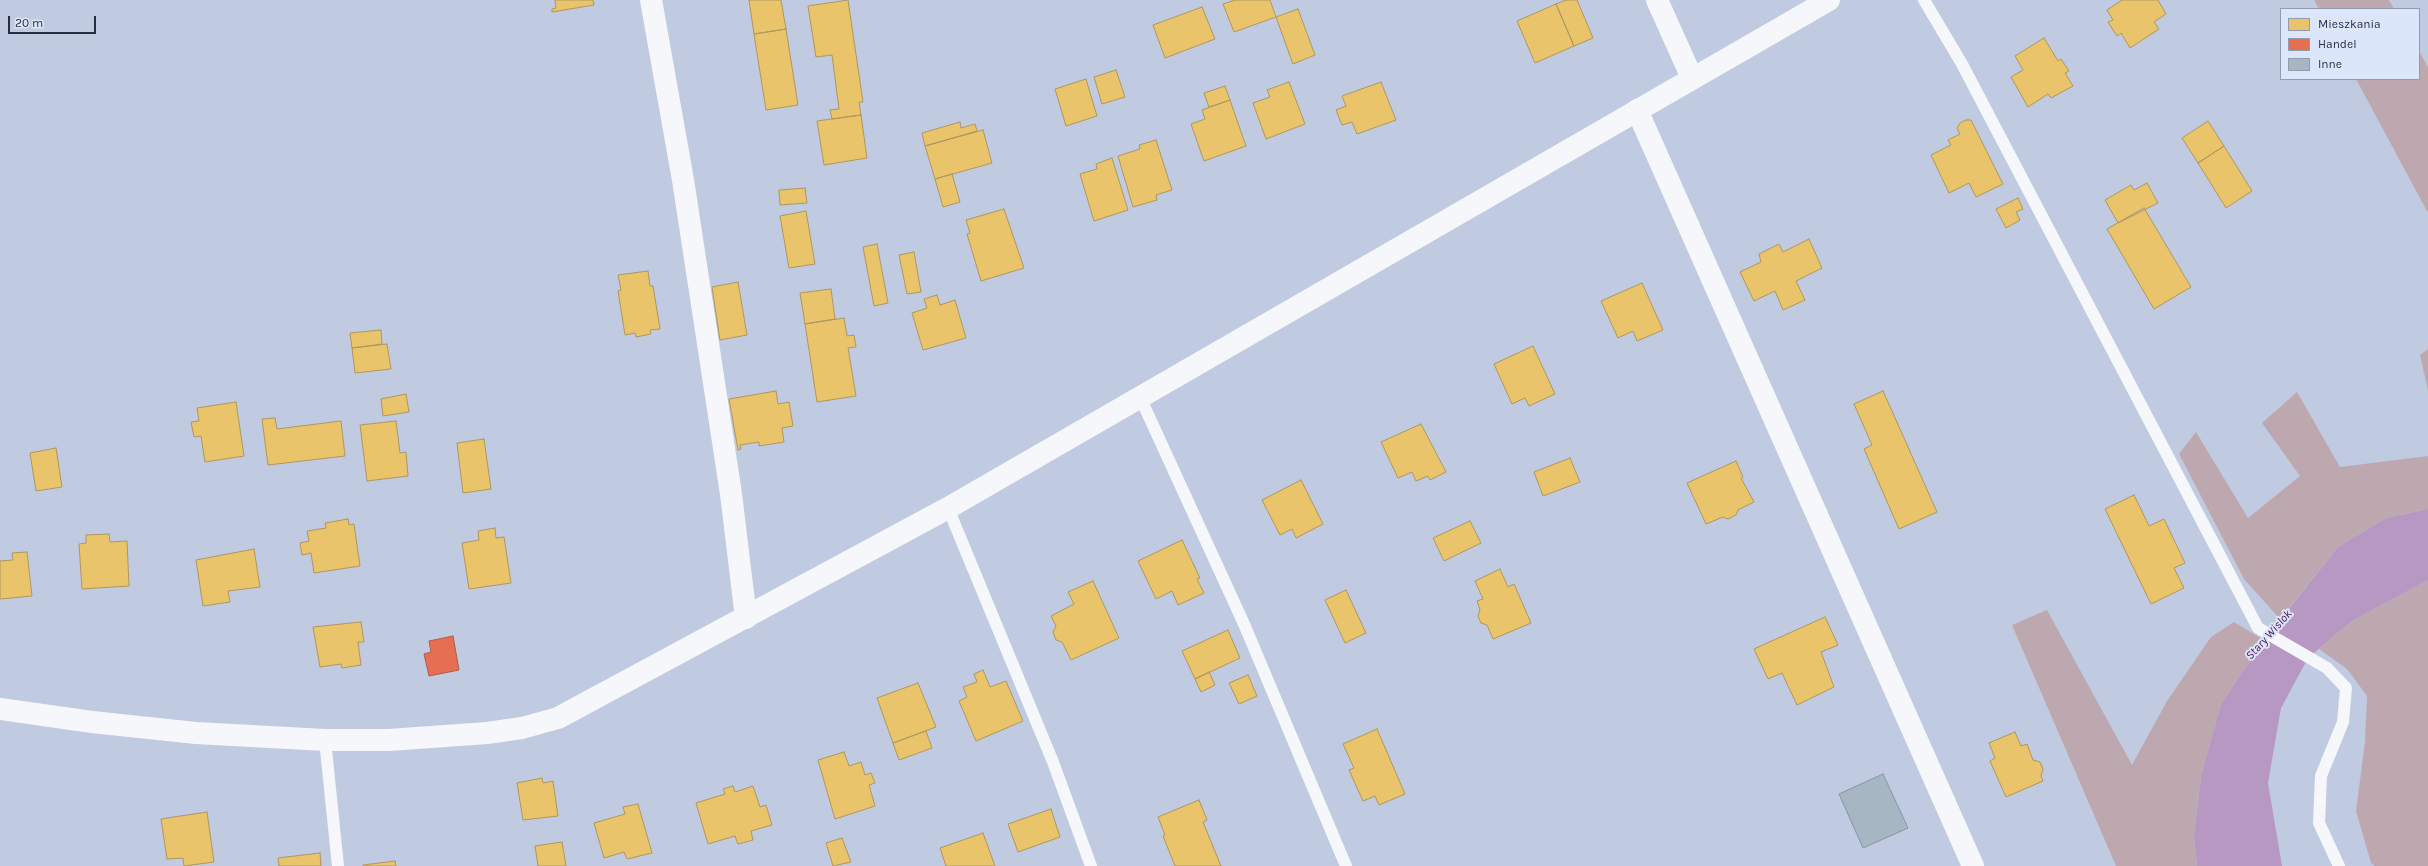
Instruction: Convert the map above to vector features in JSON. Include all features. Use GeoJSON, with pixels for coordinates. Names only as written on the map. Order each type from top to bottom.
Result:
{"type":"FeatureCollection","features":[{"type":"Feature","properties":{"kind":"street"},"geometry":{"type":"LineString","coordinates":[[651,0],[683,180],[731,494],[746,618]]}},
{"type":"Feature","properties":{"kind":"street"},"geometry":{"type":"LineString","coordinates":[[1657,0],[1692,78]]}},
{"type":"Feature","properties":{"kind":"street"},"geometry":{"type":"LineString","coordinates":[[0,708],[92,722],[189,732],[325,740],[389,740],[487,733],[522,728],[558,718],[948,508],[1829,0]]}},
{"type":"Feature","properties":{"kind":"street"},"geometry":{"type":"LineString","coordinates":[[1637,110],[1973,866]]}},
{"type":"Feature","properties":{"kind":"lane"},"geometry":{"type":"LineString","coordinates":[[1924,0],[1962,64],[2258,628],[2327,668],[2346,688],[2343,722],[2321,776],[2319,823],[2339,866]]}},
{"type":"Feature","properties":{"kind":"lane"},"geometry":{"type":"LineString","coordinates":[[1140,397],[1244,624],[1346,866]]}},
{"type":"Feature","properties":{"kind":"lane"},"geometry":{"type":"LineString","coordinates":[[948,508],[1053,762],[1091,866]]}},
{"type":"Feature","properties":{"kind":"lane"},"geometry":{"type":"LineString","coordinates":[[325,740],[338,866]]}},
{"type":"Feature","properties":{"kind":"shaded area"},"geometry":{"type":"Polygon","coordinates":[[[2314,0],[2389,0],[2393,8],[2318,8],[2314,0]]]}},
{"type":"Feature","properties":{"kind":"shaded area"},"geometry":{"type":"Polygon","coordinates":[[[2420,53],[2428,67],[2428,213],[2357,80],[2420,80],[2420,53]]]}},
{"type":"Feature","properties":{"kind":"shaded area"},"geometry":{"type":"Polygon","coordinates":[[[2428,349],[2428,390],[2420,355],[2428,349]]]}},
{"type":"Feature","properties":{"kind":"shaded area"},"geometry":{"type":"Polygon","coordinates":[[[2297,392],[2340,467],[2428,456],[2428,509],[2386,518],[2338,547],[2280,619],[2244,579],[2179,454],[2196,432],[2248,518],[2300,476],[2262,423],[2297,392]]]}},
{"type":"Feature","properties":{"kind":"shaded area"},"geometry":{"type":"Polygon","coordinates":[[[2428,580],[2428,866],[2375,866],[2371,863],[2356,811],[2365,742],[2367,696],[2347,669],[2319,649],[2352,621],[2428,580]]]}},
{"type":"Feature","properties":{"kind":"shaded area"},"geometry":{"type":"Polygon","coordinates":[[[2047,610],[2132,765],[2167,701],[2211,637],[2234,622],[2264,640],[2221,704],[2201,776],[2194,837],[2197,866],[2116,866],[2012,625],[2047,610]]]}},
{"type":"Feature","properties":{"kind":"water","name":"Stary Wislok"},"geometry":{"type":"Polygon","coordinates":[[[2428,509],[2428,580],[2352,621],[2308,658],[2281,708],[2268,783],[2282,866],[2197,866],[2194,837],[2201,776],[2221,704],[2264,640],[2338,547],[2386,518],[2428,509]]]}},
{"type":"Feature","properties":{"kind":"building: Mieszkania"},"geometry":{"type":"Polygon","coordinates":[[[555,0],[593,0],[594,5],[552,12],[552,9],[556,8],[555,0]]]}},
{"type":"Feature","properties":{"kind":"building: Mieszkania"},"geometry":{"type":"Polygon","coordinates":[[[749,0],[781,0],[786,29],[754,34],[749,0]]]}},
{"type":"Feature","properties":{"kind":"building: Mieszkania"},"geometry":{"type":"Polygon","coordinates":[[[848,0],[863,102],[859,102],[861,115],[832,119],[830,110],[839,109],[832,55],[816,57],[808,6],[848,0]]]}},
{"type":"Feature","properties":{"kind":"building: Mieszkania"},"geometry":{"type":"Polygon","coordinates":[[[1235,0],[1270,0],[1276,17],[1234,32],[1223,4],[1235,0]]]}},
{"type":"Feature","properties":{"kind":"building: Mieszkania"},"geometry":{"type":"Polygon","coordinates":[[[1566,0],[1577,0],[1593,38],[1574,46],[1556,4],[1566,0]]]}},
{"type":"Feature","properties":{"kind":"building: Mieszkania"},"geometry":{"type":"Polygon","coordinates":[[[2122,0],[2158,0],[2166,14],[2154,22],[2159,29],[2130,48],[2121,33],[2117,36],[2108,22],[2113,20],[2107,10],[2122,0]]]}},
{"type":"Feature","properties":{"kind":"building: Mieszkania"},"geometry":{"type":"Polygon","coordinates":[[[1556,4],[1574,46],[1535,63],[1517,21],[1556,4]]]}},
{"type":"Feature","properties":{"kind":"building: Mieszkania"},"geometry":{"type":"Polygon","coordinates":[[[1202,7],[1215,39],[1165,58],[1153,25],[1202,7]]]}},
{"type":"Feature","properties":{"kind":"building: Mieszkania"},"geometry":{"type":"Polygon","coordinates":[[[1298,9],[1315,55],[1293,64],[1276,17],[1298,9]]]}},
{"type":"Feature","properties":{"kind":"building: Mieszkania"},"geometry":{"type":"Polygon","coordinates":[[[786,29],[798,105],[766,110],[754,34],[786,29]]]}},
{"type":"Feature","properties":{"kind":"building: Mieszkania"},"geometry":{"type":"Polygon","coordinates":[[[2044,38],[2058,61],[2061,59],[2069,71],[2065,73],[2073,86],[2051,98],[2048,94],[2028,107],[2011,77],[2023,70],[2015,56],[2044,38]]]}},
{"type":"Feature","properties":{"kind":"building: Mieszkania"},"geometry":{"type":"Polygon","coordinates":[[[1116,70],[1125,97],[1102,104],[1094,77],[1116,70]]]}},
{"type":"Feature","properties":{"kind":"building: Mieszkania"},"geometry":{"type":"Polygon","coordinates":[[[1086,79],[1097,116],[1066,126],[1055,89],[1086,79]]]}},
{"type":"Feature","properties":{"kind":"building: Mieszkania"},"geometry":{"type":"Polygon","coordinates":[[[1289,82],[1305,124],[1266,139],[1253,103],[1270,97],[1267,90],[1289,82]]]}},
{"type":"Feature","properties":{"kind":"building: Mieszkania"},"geometry":{"type":"Polygon","coordinates":[[[1381,82],[1396,120],[1357,134],[1352,122],[1342,125],[1336,110],[1346,106],[1342,96],[1381,82]]]}},
{"type":"Feature","properties":{"kind":"building: Mieszkania"},"geometry":{"type":"Polygon","coordinates":[[[1225,86],[1230,100],[1209,107],[1204,93],[1225,86]]]}},
{"type":"Feature","properties":{"kind":"building: Mieszkania"},"geometry":{"type":"Polygon","coordinates":[[[1230,100],[1246,146],[1204,161],[1191,124],[1205,119],[1202,110],[1230,100]]]}},
{"type":"Feature","properties":{"kind":"building: Mieszkania"},"geometry":{"type":"Polygon","coordinates":[[[861,115],[867,158],[824,165],[817,121],[861,115]]]}},
{"type":"Feature","properties":{"kind":"building: Mieszkania"},"geometry":{"type":"Polygon","coordinates":[[[1966,120],[1971,120],[2003,184],[1976,197],[1969,183],[1949,193],[1931,155],[1951,145],[1948,140],[1960,134],[1957,128],[1960,123],[1966,120]]]}},
{"type":"Feature","properties":{"kind":"building: Mieszkania"},"geometry":{"type":"Polygon","coordinates":[[[2208,121],[2224,146],[2198,163],[2182,138],[2208,121]]]}},
{"type":"Feature","properties":{"kind":"building: Mieszkania"},"geometry":{"type":"Polygon","coordinates":[[[960,122],[961,128],[975,124],[977,131],[925,146],[922,133],[960,122]]]}},
{"type":"Feature","properties":{"kind":"building: Mieszkania"},"geometry":{"type":"Polygon","coordinates":[[[983,130],[992,163],[935,179],[925,146],[983,130]]]}},
{"type":"Feature","properties":{"kind":"building: Mieszkania"},"geometry":{"type":"Polygon","coordinates":[[[1156,140],[1172,190],[1156,195],[1157,200],[1133,207],[1118,156],[1140,149],[1139,145],[1156,140]]]}},
{"type":"Feature","properties":{"kind":"building: Mieszkania"},"geometry":{"type":"Polygon","coordinates":[[[2224,146],[2252,191],[2226,208],[2198,163],[2224,146]]]}},
{"type":"Feature","properties":{"kind":"building: Mieszkania"},"geometry":{"type":"Polygon","coordinates":[[[1112,158],[1128,210],[1094,221],[1080,174],[1097,169],[1096,164],[1112,158]]]}},
{"type":"Feature","properties":{"kind":"building: Mieszkania"},"geometry":{"type":"Polygon","coordinates":[[[952,174],[960,202],[943,207],[935,179],[952,174]]]}},
{"type":"Feature","properties":{"kind":"building: Mieszkania"},"geometry":{"type":"Polygon","coordinates":[[[2147,183],[2158,203],[2118,223],[2105,200],[2131,185],[2134,190],[2147,183]]]}},
{"type":"Feature","properties":{"kind":"building: Mieszkania"},"geometry":{"type":"Polygon","coordinates":[[[805,188],[807,203],[780,205],[779,190],[805,188]]]}},
{"type":"Feature","properties":{"kind":"building: Mieszkania"},"geometry":{"type":"Polygon","coordinates":[[[2018,198],[2023,209],[2016,212],[2020,220],[2006,228],[1996,209],[2018,198]]]}},
{"type":"Feature","properties":{"kind":"building: Mieszkania"},"geometry":{"type":"Polygon","coordinates":[[[2144,208],[2191,287],[2154,309],[2107,229],[2144,208]]]}},
{"type":"Feature","properties":{"kind":"building: Mieszkania"},"geometry":{"type":"Polygon","coordinates":[[[1004,209],[1024,268],[981,281],[967,234],[970,233],[966,220],[1004,209]]]}},
{"type":"Feature","properties":{"kind":"building: Mieszkania"},"geometry":{"type":"Polygon","coordinates":[[[806,211],[815,264],[789,268],[780,216],[806,211]]]}},
{"type":"Feature","properties":{"kind":"building: Mieszkania"},"geometry":{"type":"Polygon","coordinates":[[[1809,239],[1822,268],[1796,281],[1805,300],[1783,310],[1775,291],[1754,301],[1740,272],[1761,262],[1759,254],[1779,244],[1783,252],[1809,239]]]}},
{"type":"Feature","properties":{"kind":"building: Mieszkania"},"geometry":{"type":"Polygon","coordinates":[[[877,244],[888,303],[874,306],[863,247],[877,244]]]}},
{"type":"Feature","properties":{"kind":"building: Mieszkania"},"geometry":{"type":"Polygon","coordinates":[[[914,252],[921,292],[907,294],[899,255],[914,252]]]}},
{"type":"Feature","properties":{"kind":"building: Mieszkania"},"geometry":{"type":"Polygon","coordinates":[[[648,271],[650,286],[653,286],[660,329],[650,330],[651,334],[636,337],[635,333],[625,335],[618,291],[621,290],[618,275],[648,271]]]}},
{"type":"Feature","properties":{"kind":"building: Mieszkania"},"geometry":{"type":"Polygon","coordinates":[[[738,282],[747,335],[720,340],[712,287],[738,282]]]}},
{"type":"Feature","properties":{"kind":"building: Mieszkania"},"geometry":{"type":"Polygon","coordinates":[[[1642,283],[1663,330],[1637,341],[1633,331],[1618,338],[1601,301],[1642,283]]]}},
{"type":"Feature","properties":{"kind":"building: Mieszkania"},"geometry":{"type":"Polygon","coordinates":[[[831,289],[835,319],[805,324],[800,293],[831,289]]]}},
{"type":"Feature","properties":{"kind":"building: Mieszkania"},"geometry":{"type":"Polygon","coordinates":[[[937,295],[940,305],[955,300],[966,338],[923,350],[912,313],[927,308],[924,299],[937,295]]]}},
{"type":"Feature","properties":{"kind":"building: Mieszkania"},"geometry":{"type":"Polygon","coordinates":[[[844,318],[847,336],[854,335],[856,347],[848,348],[856,396],[817,402],[805,324],[844,318]]]}},
{"type":"Feature","properties":{"kind":"building: Mieszkania"},"geometry":{"type":"Polygon","coordinates":[[[381,330],[382,344],[352,348],[350,333],[381,330]]]}},
{"type":"Feature","properties":{"kind":"building: Mieszkania"},"geometry":{"type":"Polygon","coordinates":[[[387,344],[391,369],[355,373],[352,348],[387,344]]]}},
{"type":"Feature","properties":{"kind":"building: Mieszkania"},"geometry":{"type":"Polygon","coordinates":[[[1533,346],[1555,394],[1529,406],[1525,398],[1512,404],[1494,364],[1533,346]]]}},
{"type":"Feature","properties":{"kind":"building: Mieszkania"},"geometry":{"type":"Polygon","coordinates":[[[776,391],[778,404],[789,402],[793,426],[782,428],[784,442],[759,446],[759,442],[740,445],[741,449],[738,450],[729,399],[776,391]]]}},
{"type":"Feature","properties":{"kind":"building: Mieszkania"},"geometry":{"type":"Polygon","coordinates":[[[1883,391],[1937,512],[1899,529],[1864,449],[1872,445],[1854,404],[1883,391]]]}},
{"type":"Feature","properties":{"kind":"building: Mieszkania"},"geometry":{"type":"Polygon","coordinates":[[[406,394],[409,412],[383,416],[381,399],[406,394]]]}},
{"type":"Feature","properties":{"kind":"building: Mieszkania"},"geometry":{"type":"Polygon","coordinates":[[[236,402],[244,456],[205,462],[201,436],[194,437],[191,422],[199,421],[197,408],[236,402]]]}},
{"type":"Feature","properties":{"kind":"building: Mieszkania"},"geometry":{"type":"Polygon","coordinates":[[[275,418],[277,429],[341,421],[345,456],[268,465],[262,419],[275,418]]]}},
{"type":"Feature","properties":{"kind":"building: Mieszkania"},"geometry":{"type":"Polygon","coordinates":[[[396,421],[400,453],[406,452],[408,476],[367,481],[360,425],[396,421]]]}},
{"type":"Feature","properties":{"kind":"building: Mieszkania"},"geometry":{"type":"Polygon","coordinates":[[[1421,424],[1446,472],[1430,480],[1428,476],[1416,481],[1412,472],[1398,478],[1381,442],[1421,424]]]}},
{"type":"Feature","properties":{"kind":"building: Mieszkania"},"geometry":{"type":"Polygon","coordinates":[[[484,439],[491,489],[463,493],[457,443],[484,439]]]}},
{"type":"Feature","properties":{"kind":"building: Mieszkania"},"geometry":{"type":"Polygon","coordinates":[[[56,448],[62,487],[36,491],[30,453],[56,448]]]}},
{"type":"Feature","properties":{"kind":"building: Mieszkania"},"geometry":{"type":"Polygon","coordinates":[[[1570,458],[1580,482],[1543,496],[1534,472],[1570,458]]]}},
{"type":"Feature","properties":{"kind":"building: Mieszkania"},"geometry":{"type":"Polygon","coordinates":[[[1736,461],[1743,477],[1741,478],[1754,502],[1738,510],[1736,515],[1728,519],[1723,517],[1706,524],[1687,483],[1736,461]]]}},
{"type":"Feature","properties":{"kind":"building: Mieszkania"},"geometry":{"type":"Polygon","coordinates":[[[1301,480],[1323,524],[1296,538],[1292,529],[1280,535],[1262,500],[1301,480]]]}},
{"type":"Feature","properties":{"kind":"building: Mieszkania"},"geometry":{"type":"Polygon","coordinates":[[[2134,495],[2149,526],[2164,519],[2185,563],[2174,568],[2184,588],[2151,604],[2105,509],[2134,495]]]}},
{"type":"Feature","properties":{"kind":"building: Mieszkania"},"geometry":{"type":"Polygon","coordinates":[[[348,519],[349,525],[354,524],[360,566],[314,573],[311,553],[302,555],[300,543],[309,541],[307,531],[326,528],[325,523],[348,519]]]}},
{"type":"Feature","properties":{"kind":"building: Mieszkania"},"geometry":{"type":"Polygon","coordinates":[[[1470,521],[1481,543],[1444,561],[1433,538],[1470,521]]]}},
{"type":"Feature","properties":{"kind":"building: Mieszkania"},"geometry":{"type":"Polygon","coordinates":[[[495,528],[496,538],[504,537],[511,583],[469,589],[462,543],[479,540],[478,531],[495,528]]]}},
{"type":"Feature","properties":{"kind":"building: Mieszkania"},"geometry":{"type":"Polygon","coordinates":[[[109,534],[110,542],[127,541],[129,586],[82,589],[79,544],[86,543],[86,535],[109,534]]]}},
{"type":"Feature","properties":{"kind":"building: Mieszkania"},"geometry":{"type":"Polygon","coordinates":[[[1182,540],[1200,578],[1197,579],[1204,593],[1178,605],[1172,591],[1156,599],[1138,561],[1182,540]]]}},
{"type":"Feature","properties":{"kind":"building: Mieszkania"},"geometry":{"type":"Polygon","coordinates":[[[254,549],[260,587],[228,591],[230,602],[203,606],[196,560],[254,549]]]}},
{"type":"Feature","properties":{"kind":"building: Mieszkania"},"geometry":{"type":"Polygon","coordinates":[[[27,552],[32,596],[0,599],[0,561],[13,560],[12,553],[27,552]]]}},
{"type":"Feature","properties":{"kind":"building: Mieszkania"},"geometry":{"type":"Polygon","coordinates":[[[1500,569],[1508,587],[1514,584],[1531,623],[1493,639],[1487,625],[1481,623],[1478,616],[1480,610],[1477,601],[1483,599],[1475,581],[1500,569]]]}},
{"type":"Feature","properties":{"kind":"building: Mieszkania"},"geometry":{"type":"Polygon","coordinates":[[[1093,581],[1119,638],[1071,660],[1062,642],[1056,640],[1053,632],[1056,626],[1051,616],[1074,604],[1068,592],[1093,581]]]}},
{"type":"Feature","properties":{"kind":"building: Mieszkania"},"geometry":{"type":"Polygon","coordinates":[[[1346,590],[1366,633],[1345,643],[1325,600],[1346,590]]]}},
{"type":"Feature","properties":{"kind":"building: Mieszkania"},"geometry":{"type":"Polygon","coordinates":[[[1825,617],[1838,645],[1821,652],[1834,687],[1797,705],[1782,673],[1768,679],[1754,649],[1825,617]]]}},
{"type":"Feature","properties":{"kind":"building: Mieszkania"},"geometry":{"type":"Polygon","coordinates":[[[361,622],[364,642],[358,642],[361,665],[342,668],[341,664],[320,667],[313,627],[361,622]]]}},
{"type":"Feature","properties":{"kind":"building: Mieszkania"},"geometry":{"type":"Polygon","coordinates":[[[1228,630],[1240,658],[1195,679],[1182,651],[1228,630]]]}},
{"type":"Feature","properties":{"kind":"building: Mieszkania"},"geometry":{"type":"Polygon","coordinates":[[[983,670],[990,687],[1006,681],[1023,721],[976,741],[959,701],[967,697],[963,687],[977,682],[974,674],[983,670]]]}},
{"type":"Feature","properties":{"kind":"building: Mieszkania"},"geometry":{"type":"Polygon","coordinates":[[[1209,672],[1215,685],[1201,692],[1195,679],[1209,672]]]}},
{"type":"Feature","properties":{"kind":"building: Mieszkania"},"geometry":{"type":"Polygon","coordinates":[[[1248,675],[1257,696],[1239,704],[1229,683],[1248,675]]]}},
{"type":"Feature","properties":{"kind":"building: Mieszkania"},"geometry":{"type":"Polygon","coordinates":[[[918,683],[936,727],[893,743],[877,698],[918,683]]]}},
{"type":"Feature","properties":{"kind":"building: Mieszkania"},"geometry":{"type":"Polygon","coordinates":[[[1377,729],[1405,794],[1379,805],[1375,796],[1363,801],[1349,770],[1354,768],[1343,744],[1377,729]]]}},
{"type":"Feature","properties":{"kind":"building: Mieszkania"},"geometry":{"type":"Polygon","coordinates":[[[926,731],[932,748],[899,760],[893,743],[926,731]]]}},
{"type":"Feature","properties":{"kind":"building: Mieszkania"},"geometry":{"type":"Polygon","coordinates":[[[2015,732],[2021,746],[2027,744],[2033,760],[2040,762],[2043,769],[2041,776],[2043,781],[2006,797],[1990,761],[1995,758],[1989,743],[2015,732]]]}},
{"type":"Feature","properties":{"kind":"building: Mieszkania"},"geometry":{"type":"Polygon","coordinates":[[[844,752],[849,766],[861,762],[865,775],[871,773],[875,783],[869,785],[875,806],[835,819],[818,760],[844,752]]]}},
{"type":"Feature","properties":{"kind":"building: Mieszkania"},"geometry":{"type":"Polygon","coordinates":[[[542,778],[543,783],[553,781],[558,816],[523,820],[517,783],[542,778]]]}},
{"type":"Feature","properties":{"kind":"building: Mieszkania"},"geometry":{"type":"Polygon","coordinates":[[[733,786],[735,792],[753,786],[760,807],[766,805],[772,825],[751,831],[753,840],[738,844],[735,836],[708,844],[696,803],[725,794],[723,789],[733,786]]]}},
{"type":"Feature","properties":{"kind":"building: Mieszkania"},"geometry":{"type":"Polygon","coordinates":[[[1199,800],[1207,820],[1203,822],[1221,866],[1175,866],[1163,836],[1165,835],[1158,817],[1199,800]]]}},
{"type":"Feature","properties":{"kind":"building: Mieszkania"},"geometry":{"type":"Polygon","coordinates":[[[638,804],[652,853],[627,859],[624,852],[604,858],[594,823],[625,814],[623,807],[638,804]]]}},
{"type":"Feature","properties":{"kind":"building: Mieszkania"},"geometry":{"type":"Polygon","coordinates":[[[1051,809],[1060,837],[1018,852],[1008,824],[1051,809]]]}},
{"type":"Feature","properties":{"kind":"building: Mieszkania"},"geometry":{"type":"Polygon","coordinates":[[[207,812],[214,862],[184,866],[183,858],[167,859],[161,819],[207,812]]]}},
{"type":"Feature","properties":{"kind":"building: Mieszkania"},"geometry":{"type":"Polygon","coordinates":[[[983,833],[995,866],[946,866],[940,848],[983,833]]]}},
{"type":"Feature","properties":{"kind":"building: Mieszkania"},"geometry":{"type":"Polygon","coordinates":[[[842,838],[851,862],[833,866],[826,843],[842,838]]]}},
{"type":"Feature","properties":{"kind":"building: Mieszkania"},"geometry":{"type":"Polygon","coordinates":[[[562,842],[566,866],[538,866],[535,846],[562,842]]]}},
{"type":"Feature","properties":{"kind":"building: Mieszkania"},"geometry":{"type":"Polygon","coordinates":[[[320,853],[321,866],[279,866],[278,858],[320,853]]]}},
{"type":"Feature","properties":{"kind":"building: Mieszkania"},"geometry":{"type":"Polygon","coordinates":[[[395,861],[396,866],[363,866],[363,865],[395,861]]]}},
{"type":"Feature","properties":{"kind":"building: Handel"},"geometry":{"type":"Polygon","coordinates":[[[453,636],[459,670],[429,676],[424,654],[431,652],[429,641],[453,636]]]}},
{"type":"Feature","properties":{"kind":"building: Inne"},"geometry":{"type":"Polygon","coordinates":[[[1883,774],[1908,828],[1863,848],[1839,794],[1883,774]]]}}]}
